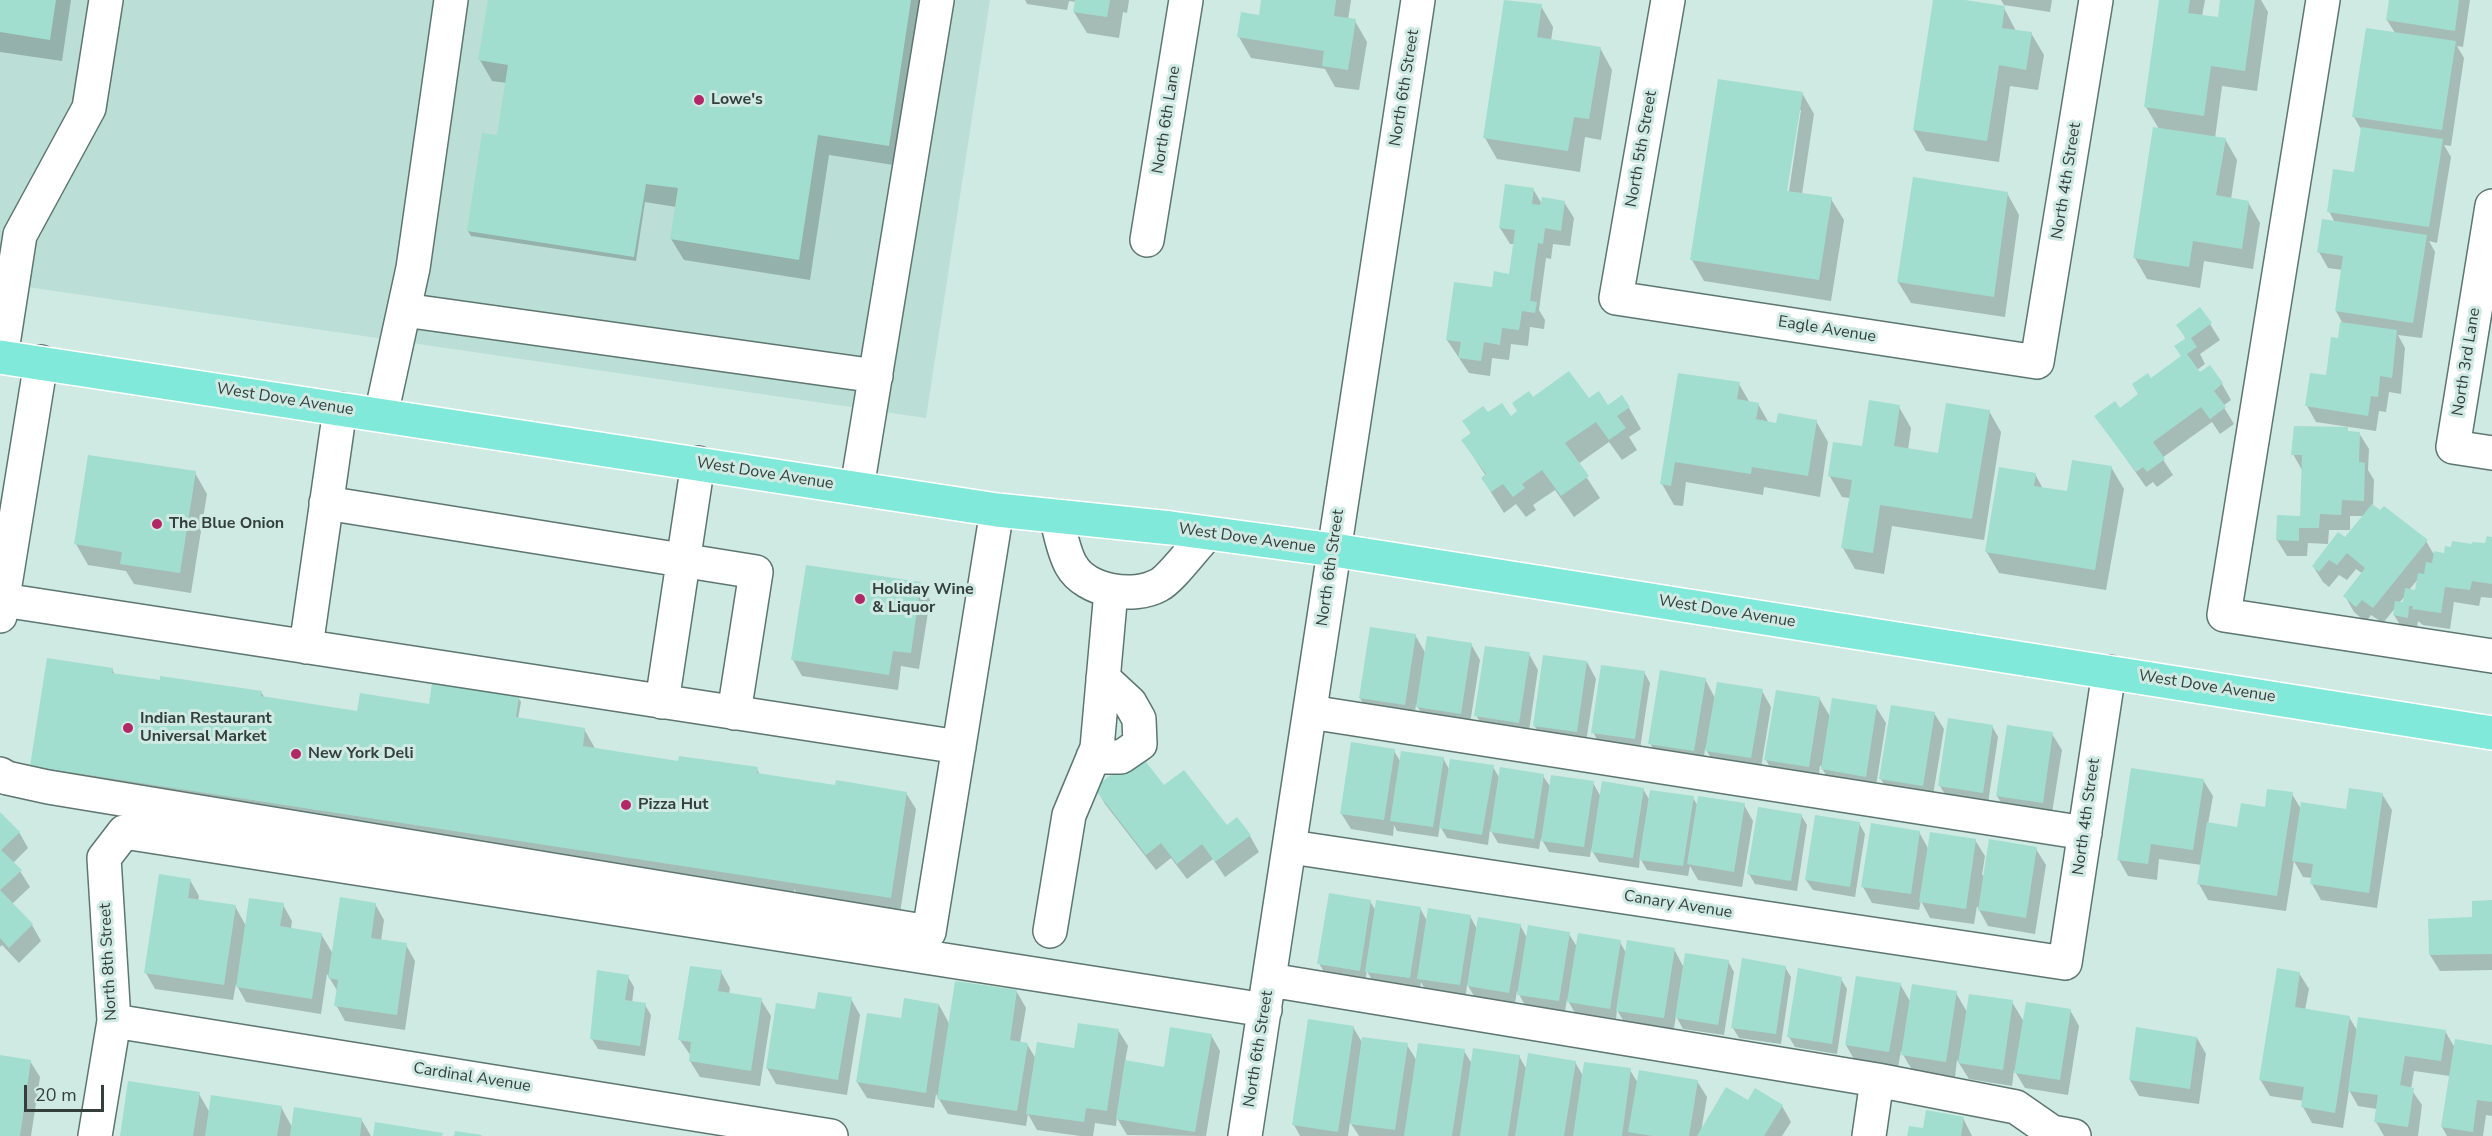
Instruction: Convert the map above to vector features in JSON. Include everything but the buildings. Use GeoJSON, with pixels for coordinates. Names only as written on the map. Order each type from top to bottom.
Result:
{"type":"FeatureCollection","features":[{"type":"Feature","properties":{"kind":"main road","name":"West Dove Avenue"},"geometry":{"type":"LineString","coordinates":[[1,357],[997,510],[1334,550],[2492,733]]}},
{"type":"Feature","properties":{"kind":"street"},"geometry":{"type":"LineString","coordinates":[[1,357],[20,235],[89,108],[106,0]]}},
{"type":"Feature","properties":{"kind":"street"},"geometry":{"type":"LineString","coordinates":[[381,415],[413,268],[451,0]]}},
{"type":"Feature","properties":{"kind":"street"},"geometry":{"type":"LineString","coordinates":[[857,488],[938,0]]}},
{"type":"Feature","properties":{"kind":"street","name":"North 6th Lane"},"geometry":{"type":"LineString","coordinates":[[1147,240],[1186,0]]}},
{"type":"Feature","properties":{"kind":"street","name":"North 6th Street"},"geometry":{"type":"LineString","coordinates":[[1245,1136],[1291,847],[1418,0]]}},
{"type":"Feature","properties":{"kind":"street","name":"North 5th Street"},"geometry":{"type":"LineString","coordinates":[[1616,298],[1668,0]]}},
{"type":"Feature","properties":{"kind":"street","name":"North 4th Street"},"geometry":{"type":"LineString","coordinates":[[2037,362],[2096,0]]}},
{"type":"Feature","properties":{"kind":"street"},"geometry":{"type":"LineString","coordinates":[[2323,0],[2224,615],[2492,656]]}},
{"type":"Feature","properties":{"kind":"street","name":"North 3rd Lane"},"geometry":{"type":"LineString","coordinates":[[2492,206],[2453,447],[2492,453]]}},
{"type":"Feature","properties":{"kind":"street","name":"Eagle Avenue"},"geometry":{"type":"LineString","coordinates":[[1616,298],[2037,362]]}},
{"type":"Feature","properties":{"kind":"street"},"geometry":{"type":"LineString","coordinates":[[404,310],[876,376]]}},
{"type":"Feature","properties":{"kind":"street"},"geometry":{"type":"LineString","coordinates":[[41,362],[1,608],[306,648],[959,747]]}},
{"type":"Feature","properties":{"kind":"street"},"geometry":{"type":"LineString","coordinates":[[306,648],[340,409]]}},
{"type":"Feature","properties":{"kind":"street"},"geometry":{"type":"LineString","coordinates":[[662,702],[698,464]]}},
{"type":"Feature","properties":{"kind":"street"},"geometry":{"type":"LineString","coordinates":[[326,502],[756,572],[734,713]]}},
{"type":"Feature","properties":{"kind":"street"},"geometry":{"type":"LineString","coordinates":[[0,774],[48,787],[929,932],[997,510]]}},
{"type":"Feature","properties":{"kind":"street"},"geometry":{"type":"LineString","coordinates":[[1056,516],[1071,566],[1091,584],[1111,591],[1136,592],[1160,585],[1207,534]]}},
{"type":"Feature","properties":{"kind":"street"},"geometry":{"type":"LineString","coordinates":[[1050,931],[1069,815],[1097,748],[1111,591]]}},
{"type":"Feature","properties":{"kind":"street","name":"North 4th Street"},"geometry":{"type":"LineString","coordinates":[[2065,963],[2109,672]]}},
{"type":"Feature","properties":{"kind":"street"},"geometry":{"type":"LineString","coordinates":[[1093,757],[1121,757],[1140,744],[1139,719],[1130,703],[1103,678]]}},
{"type":"Feature","properties":{"kind":"street"},"geometry":{"type":"LineString","coordinates":[[1310,712],[2085,833]]}},
{"type":"Feature","properties":{"kind":"street","name":"North 8th Street"},"geometry":{"type":"LineString","coordinates":[[95,1136],[114,1021],[104,858],[124,832],[1268,995]]}},
{"type":"Feature","properties":{"kind":"street","name":"Canary Avenue"},"geometry":{"type":"LineString","coordinates":[[1291,847],[2065,963]]}},
{"type":"Feature","properties":{"kind":"street"},"geometry":{"type":"LineString","coordinates":[[1268,995],[1877,1080],[2016,1107],[2059,1135]]}},
{"type":"Feature","properties":{"kind":"street","name":"Cardinal Avenue"},"geometry":{"type":"LineString","coordinates":[[114,1021],[831,1136]]}},
{"type":"Feature","properties":{"kind":"street"},"geometry":{"type":"LineString","coordinates":[[1869,1136],[1877,1080]]}},
{"type":"Feature","properties":{"kind":"shaded area"},"geometry":{"type":"Polygon","coordinates":[[[0,0],[990,0],[926,418],[0,283],[0,0]]]}},
{"type":"Feature","properties":{"kind":"place","name":"Lowe's"},"geometry":{"type":"Point","coordinates":[699,100]}},
{"type":"Feature","properties":{"kind":"place","name":"The Blue Onion"},"geometry":{"type":"Point","coordinates":[157,524]}},
{"type":"Feature","properties":{"kind":"place","name":"Holiday Wine & Liquor"},"geometry":{"type":"Point","coordinates":[860,599]}},
{"type":"Feature","properties":{"kind":"place","name":"Indian Restaurant Universal Market"},"geometry":{"type":"Point","coordinates":[128,728]}},
{"type":"Feature","properties":{"kind":"place","name":"New York Deli"},"geometry":{"type":"Point","coordinates":[296,754]}},
{"type":"Feature","properties":{"kind":"place","name":"Pizza Hut"},"geometry":{"type":"Point","coordinates":[626,805]}}]}
